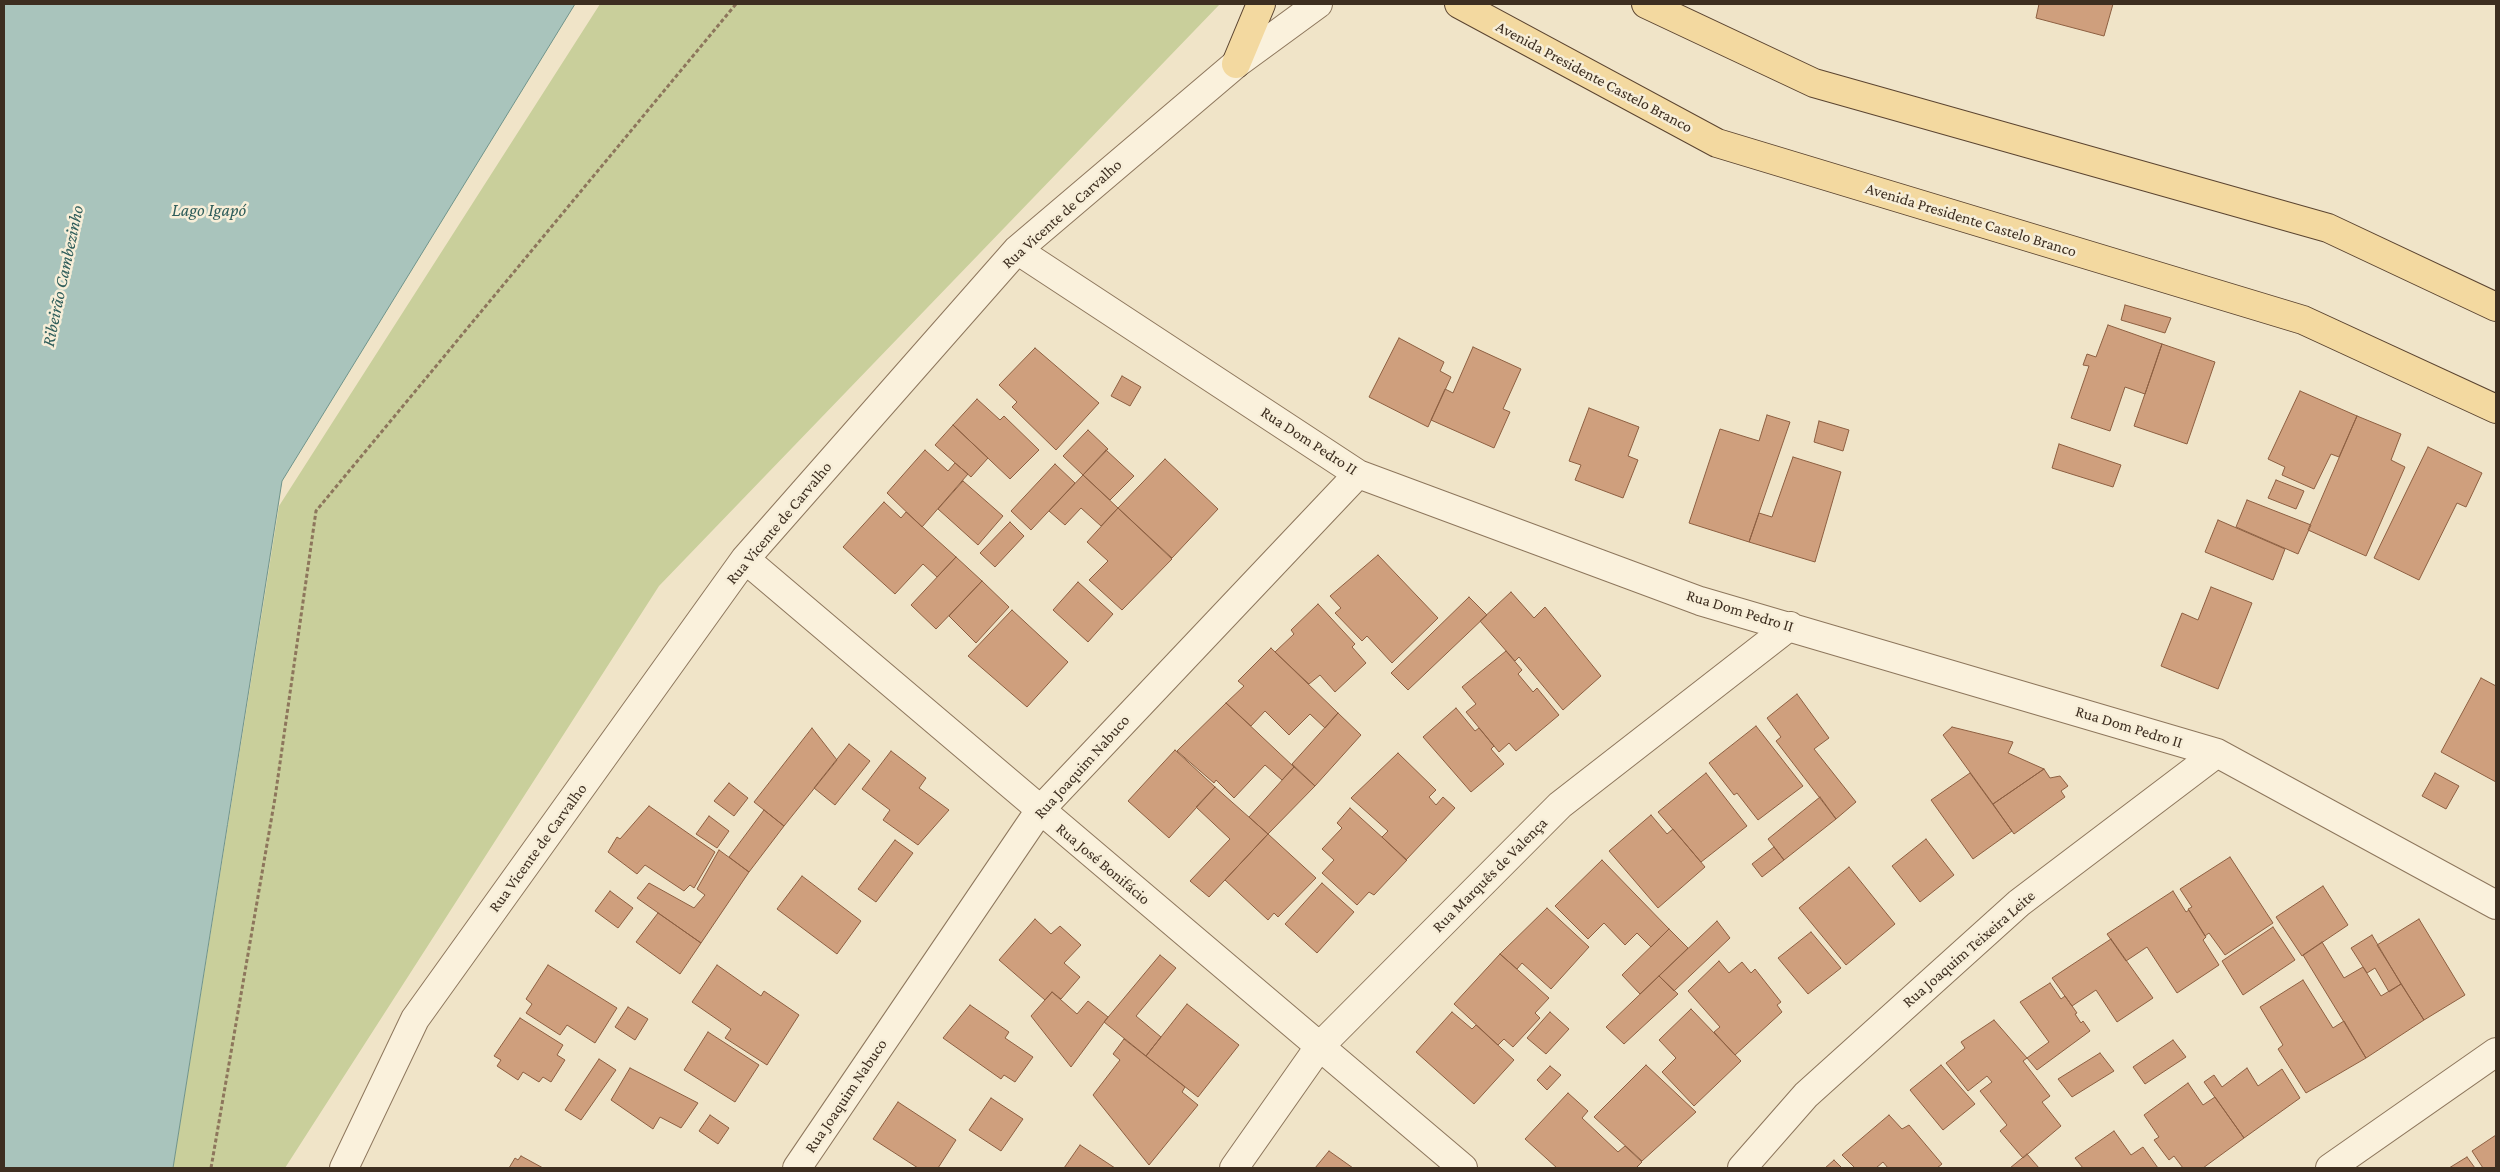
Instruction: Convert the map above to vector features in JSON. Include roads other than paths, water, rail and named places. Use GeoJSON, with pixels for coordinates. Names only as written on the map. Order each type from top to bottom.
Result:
{"type":"FeatureCollection","features":[{"type":"Feature","properties":{"kind":"main road"},"geometry":{"type":"LineString","coordinates":[[1236,64],[1261,4]]}},
{"type":"Feature","properties":{"kind":"main road","name":"Avenida Presidente Castelo Branco"},"geometry":{"type":"LineString","coordinates":[[1459,4],[1717,143],[2303,320],[2496,409]]}},
{"type":"Feature","properties":{"kind":"main road"},"geometry":{"type":"LineString","coordinates":[[1649,4],[1814,83],[2328,228],[2496,308]]}},
{"type":"Feature","properties":{"kind":"street","name":"Rua Vicente de Carvalho"},"geometry":{"type":"LineString","coordinates":[[344,1168],[414,1019],[745,559],[1017,250],[1236,64],[1318,4]]}},
{"type":"Feature","properties":{"kind":"street","name":"Rua Dom Pedro II"},"geometry":{"type":"LineString","coordinates":[[1017,250],[1358,474],[1700,601],[2217,753],[2493,894]]}},
{"type":"Feature","properties":{"kind":"street","name":"Rua Joaquim Nabuco"},"geometry":{"type":"LineString","coordinates":[[797,1168],[1040,810],[1358,474]]}},
{"type":"Feature","properties":{"kind":"street","name":"Rua José Bonifácio"},"geometry":{"type":"LineString","coordinates":[[745,559],[1463,1168]]}},
{"type":"Feature","properties":{"kind":"street","name":"Rua Marquês de Valença"},"geometry":{"type":"LineString","coordinates":[[1234,1168],[1319,1046],[1560,805],[1790,626]]}},
{"type":"Feature","properties":{"kind":"street","name":"Rua Joaquim Teixeira Leite"},"geometry":{"type":"LineString","coordinates":[[1742,1168],[1806,1095],[2019,903],[2217,753]]}},
{"type":"Feature","properties":{"kind":"street"},"geometry":{"type":"LineString","coordinates":[[2330,1168],[2496,1052]]}},
{"type":"Feature","properties":{"kind":"water","name":"Lago Igapó"},"geometry":{"type":"Polygon","coordinates":[[[4,4],[575,4],[282,481],[173,1168],[4,1168],[4,4]]]}},
{"type":"Feature","properties":{"kind":"water label","name":"Ribeirão Cambezinho"},"geometry":{"type":"Point","coordinates":[63,276]}}]}
